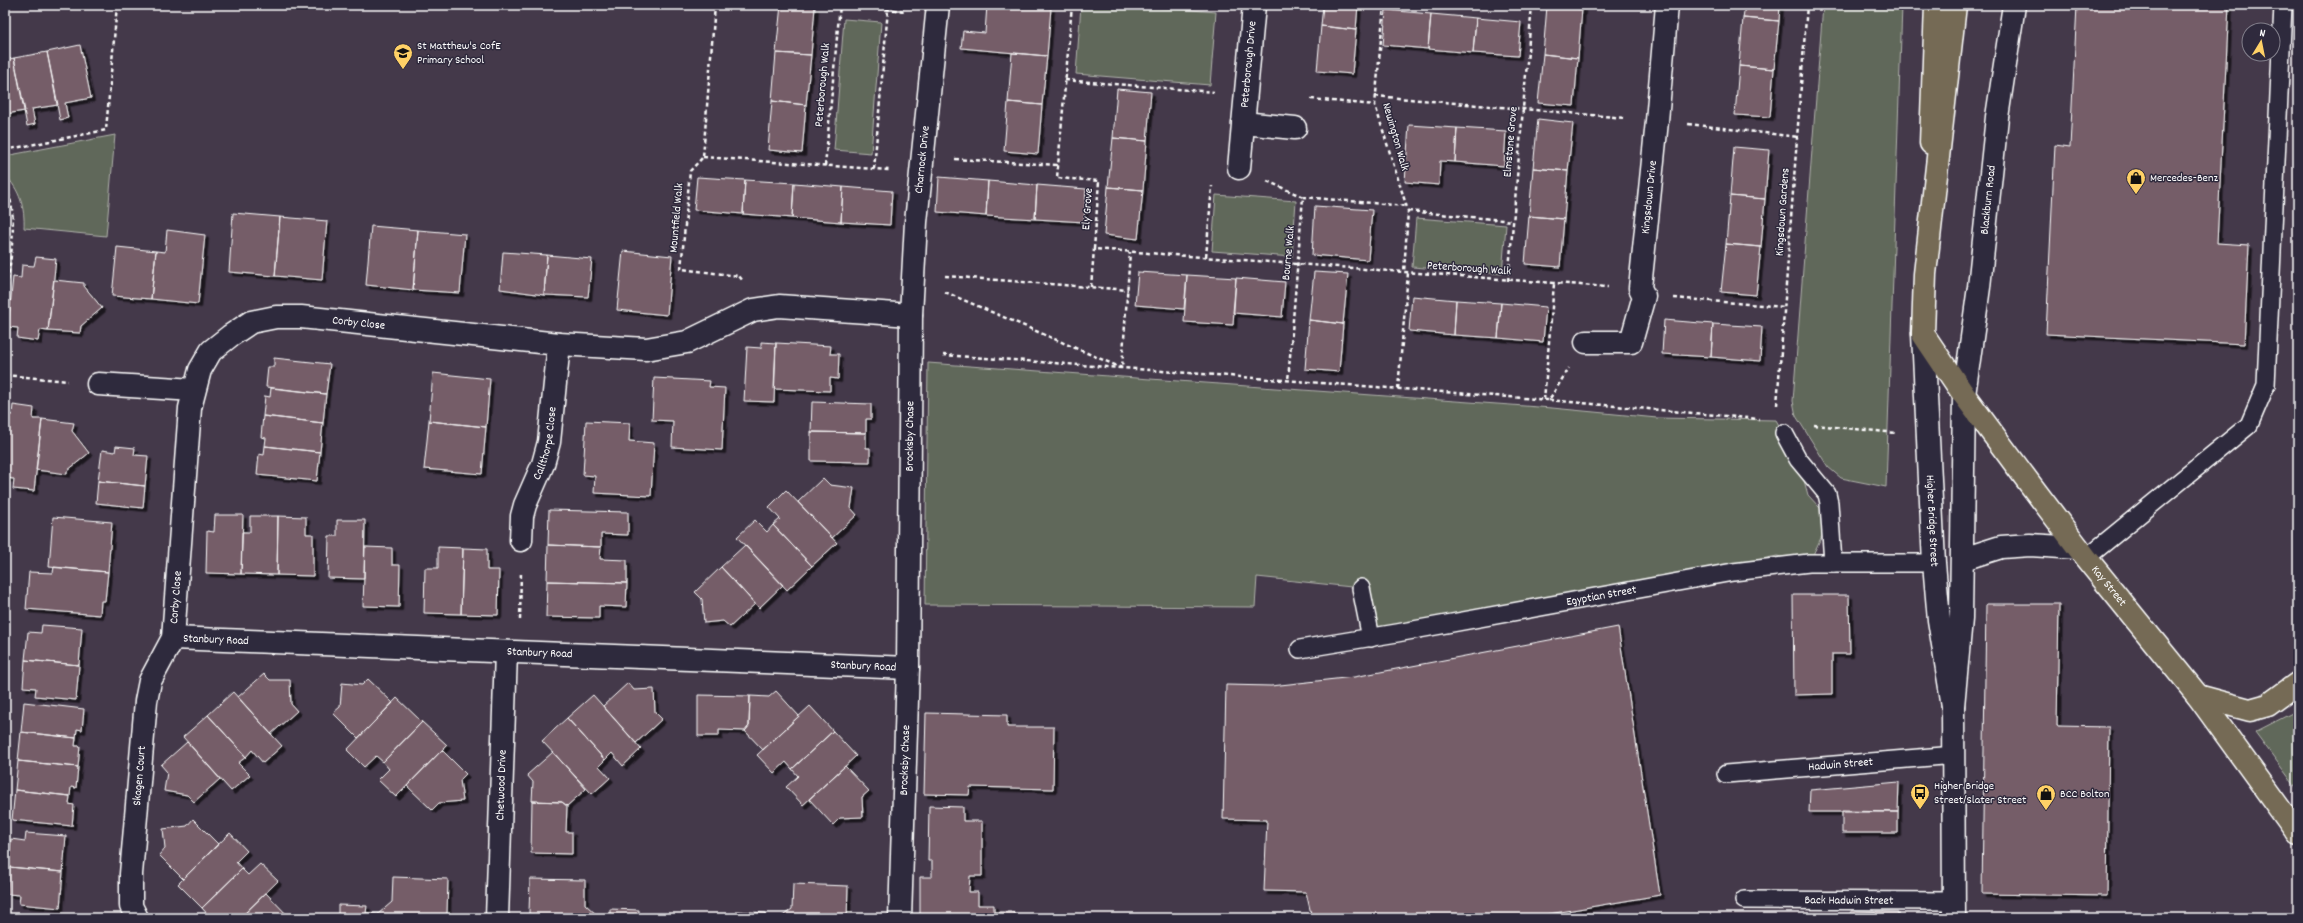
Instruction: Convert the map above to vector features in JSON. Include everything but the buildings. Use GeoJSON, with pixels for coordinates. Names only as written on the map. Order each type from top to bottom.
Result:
{"type":"FeatureCollection","features":[{"type":"Feature","properties":{"kind":"main road"},"geometry":{"type":"LineString","coordinates":[[1923,334],[1936,5]]}},
{"type":"Feature","properties":{"kind":"main road"},"geometry":{"type":"LineString","coordinates":[[1925,274],[1955,5]]}},
{"type":"Feature","properties":{"kind":"main road","name":"Kay Street"},"geometry":{"type":"LineString","coordinates":[[1923,334],[1964,395],[2082,553],[2198,696],[2298,834]]}},
{"type":"Feature","properties":{"kind":"main road"},"geometry":{"type":"LineString","coordinates":[[2198,696],[2250,710],[2268,705],[2298,683]]}},
{"type":"Feature","properties":{"kind":"street","name":"Peterborough Drive"},"geometry":{"type":"LineString","coordinates":[[1239,168],[1254,5]]}},
{"type":"Feature","properties":{"kind":"street","name":"Kingsdown Drive"},"geometry":{"type":"LineString","coordinates":[[1586,342],[1631,342],[1642,292],[1667,5]]}},
{"type":"Feature","properties":{"kind":"street","name":"Blackburn Road"},"geometry":{"type":"LineString","coordinates":[[1964,395],[1979,287],[1997,117],[2014,5]]}},
{"type":"Feature","properties":{"kind":"street","name":"Charnock Drive"},"geometry":{"type":"LineString","coordinates":[[911,315],[921,165],[937,9]]}},
{"type":"Feature","properties":{"kind":"street","name":"Peterborough Drive"},"geometry":{"type":"LineString","coordinates":[[1243,123],[1295,128]]}},
{"type":"Feature","properties":{"kind":"street"},"geometry":{"type":"LineString","coordinates":[[559,344],[646,349],[669,346],[687,342],[753,310],[764,307],[780,306],[911,315]]}},
{"type":"Feature","properties":{"kind":"street","name":"Brocksby Chase"},"geometry":{"type":"LineString","coordinates":[[900,918],[908,668],[911,315]]}},
{"type":"Feature","properties":{"kind":"street","name":"Corby Close"},"geometry":{"type":"LineString","coordinates":[[173,638],[190,408],[200,370],[211,351],[230,336],[251,322],[276,317],[301,317],[559,344]]}},
{"type":"Feature","properties":{"kind":"street","name":"Higher Bridge Street"},"geometry":{"type":"LineString","coordinates":[[1923,334],[1934,563],[1939,620],[1953,706],[1955,755],[1954,910]]}},
{"type":"Feature","properties":{"kind":"street","name":"Callthorpe Close"},"geometry":{"type":"LineString","coordinates":[[521,540],[522,516],[525,504],[543,464],[549,442],[559,344]]}},
{"type":"Feature","properties":{"kind":"street"},"geometry":{"type":"LineString","coordinates":[[98,384],[194,390]]}},
{"type":"Feature","properties":{"kind":"street","name":"Higher Bridge Street"},"geometry":{"type":"LineString","coordinates":[[1953,706],[1961,619],[1964,395]]}},
{"type":"Feature","properties":{"kind":"street"},"geometry":{"type":"LineString","coordinates":[[1963,559],[2001,547],[2030,545],[2082,553]]}},
{"type":"Feature","properties":{"kind":"street","name":"Stanbury Road"},"geometry":{"type":"LineString","coordinates":[[173,638],[908,668]]}},
{"type":"Feature","properties":{"kind":"street","name":"Skagen Court"},"geometry":{"type":"LineString","coordinates":[[137,918],[131,906],[131,874],[146,701],[150,681],[173,638]]}},
{"type":"Feature","properties":{"kind":"street","name":"Chetwood Drive"},"geometry":{"type":"LineString","coordinates":[[497,918],[513,653]]}},
{"type":"Feature","properties":{"kind":"lane"},"geometry":{"type":"LineString","coordinates":[[2082,553],[2249,425],[2266,385],[2283,5]]}},
{"type":"Feature","properties":{"kind":"lane"},"geometry":{"type":"LineString","coordinates":[[1780,427],[1798,459],[1827,494],[1829,503],[1833,563]]}},
{"type":"Feature","properties":{"kind":"lane","name":"Egyptian Street"},"geometry":{"type":"LineString","coordinates":[[1300,648],[1371,638],[1733,572],[1809,563],[1934,563]]}},
{"type":"Feature","properties":{"kind":"lane"},"geometry":{"type":"LineString","coordinates":[[1361,588],[1371,638]]}},
{"type":"Feature","properties":{"kind":"lane","name":"Hadwin Street"},"geometry":{"type":"LineString","coordinates":[[1726,774],[1955,755]]}},
{"type":"Feature","properties":{"kind":"lane","name":"Back Hadwin Street"},"geometry":{"type":"LineString","coordinates":[[1744,900],[1954,910]]}},
{"type":"Feature","properties":{"kind":"path"},"geometry":{"type":"LineString","coordinates":[[5,150],[106,130],[117,5]]}},
{"type":"Feature","properties":{"kind":"path"},"geometry":{"type":"LineString","coordinates":[[715,5],[702,157],[874,169],[921,165],[1058,165]]}},
{"type":"Feature","properties":{"kind":"path","name":"Peterborough Walk"},"geometry":{"type":"LineString","coordinates":[[825,166],[840,5]]}},
{"type":"Feature","properties":{"kind":"path"},"geometry":{"type":"LineString","coordinates":[[844,5],[888,9],[937,9]]}},
{"type":"Feature","properties":{"kind":"path","name":"Ely Grove"},"geometry":{"type":"LineString","coordinates":[[1072,5],[1057,178],[1099,181],[1094,249]]}},
{"type":"Feature","properties":{"kind":"path","name":"Newington Walk"},"geometry":{"type":"LineString","coordinates":[[1384,5],[1375,105],[1408,211],[1406,273],[1398,389]]}},
{"type":"Feature","properties":{"kind":"path","name":"Elmstone Grove"},"geometry":{"type":"LineString","coordinates":[[1508,281],[1532,5]]}},
{"type":"Feature","properties":{"kind":"path","name":"Kingsdown Gardens"},"geometry":{"type":"LineString","coordinates":[[1780,427],[1785,307],[1807,5]]}},
{"type":"Feature","properties":{"kind":"path"},"geometry":{"type":"LineString","coordinates":[[874,169],[888,9]]}},
{"type":"Feature","properties":{"kind":"path"},"geometry":{"type":"LineString","coordinates":[[1065,80],[1246,94]]}},
{"type":"Feature","properties":{"kind":"path"},"geometry":{"type":"LineString","coordinates":[[1375,96],[1657,120],[1798,137]]}},
{"type":"Feature","properties":{"kind":"path","name":"Mountfield Walk"},"geometry":{"type":"LineString","coordinates":[[702,157],[690,171],[681,268],[739,276],[764,307]]}},
{"type":"Feature","properties":{"kind":"path"},"geometry":{"type":"LineString","coordinates":[[1206,257],[1211,186],[1239,168],[1303,197],[1406,206]]}},
{"type":"Feature","properties":{"kind":"path"},"geometry":{"type":"LineString","coordinates":[[5,187],[10,194],[13,206],[13,225],[5,303]]}},
{"type":"Feature","properties":{"kind":"path","name":"Bourne Walk"},"geometry":{"type":"LineString","coordinates":[[1288,381],[1303,197]]}},
{"type":"Feature","properties":{"kind":"path"},"geometry":{"type":"LineString","coordinates":[[1408,211],[1513,221]]}},
{"type":"Feature","properties":{"kind":"path"},"geometry":{"type":"LineString","coordinates":[[1090,288],[1094,249],[1297,264]]}},
{"type":"Feature","properties":{"kind":"path"},"geometry":{"type":"LineString","coordinates":[[1122,368],[1130,252]]}},
{"type":"Feature","properties":{"kind":"path","name":"Peterborough Walk"},"geometry":{"type":"LineString","coordinates":[[1297,264],[1554,284],[1785,307]]}},
{"type":"Feature","properties":{"kind":"path"},"geometry":{"type":"LineString","coordinates":[[913,276],[1128,290]]}},
{"type":"Feature","properties":{"kind":"path"},"geometry":{"type":"LineString","coordinates":[[913,276],[1122,368]]}},
{"type":"Feature","properties":{"kind":"path"},"geometry":{"type":"LineString","coordinates":[[1544,400],[1554,284]]}},
{"type":"Feature","properties":{"kind":"path"},"geometry":{"type":"LineString","coordinates":[[1549,400],[1586,342]]}},
{"type":"Feature","properties":{"kind":"path"},"geometry":{"type":"LineString","coordinates":[[910,352],[1549,400],[1780,427]]}},
{"type":"Feature","properties":{"kind":"path"},"geometry":{"type":"LineString","coordinates":[[5,375],[98,384]]}},
{"type":"Feature","properties":{"kind":"path"},"geometry":{"type":"LineString","coordinates":[[1813,425],[1857,430],[1928,434]]}},
{"type":"Feature","properties":{"kind":"path"},"geometry":{"type":"LineString","coordinates":[[513,653],[521,540]]}},
{"type":"Feature","properties":{"kind":"green space"},"geometry":{"type":"Polygon","coordinates":[[[1081,5],[1129,5],[1216,12],[1210,85],[1076,74],[1081,5]]]}},
{"type":"Feature","properties":{"kind":"green space"},"geometry":{"type":"Polygon","coordinates":[[[1823,5],[1902,5],[1886,487],[1841,478],[1828,467],[1796,416],[1793,401],[1823,5]]]}},
{"type":"Feature","properties":{"kind":"green space"},"geometry":{"type":"Polygon","coordinates":[[[844,19],[881,22],[871,153],[834,150],[844,19]]]}},
{"type":"Feature","properties":{"kind":"green space"},"geometry":{"type":"Polygon","coordinates":[[[115,135],[106,236],[24,228],[24,213],[18,193],[5,175],[5,156],[115,135]]]}},
{"type":"Feature","properties":{"kind":"green space"},"geometry":{"type":"Polygon","coordinates":[[[1216,195],[1296,201],[1292,257],[1212,251],[1216,195]]]}},
{"type":"Feature","properties":{"kind":"green space"},"geometry":{"type":"Polygon","coordinates":[[[1416,218],[1506,225],[1502,274],[1412,267],[1416,218]]]}},
{"type":"Feature","properties":{"kind":"green space"},"geometry":{"type":"Polygon","coordinates":[[[928,363],[1552,408],[1657,418],[1776,420],[1798,459],[1808,495],[1830,519],[1809,563],[1777,556],[1371,638],[1361,588],[1257,577],[1255,607],[925,605],[928,363]]]}},
{"type":"Feature","properties":{"kind":"green space"},"geometry":{"type":"Polygon","coordinates":[[[2298,710],[2298,790],[2255,732],[2298,710]]]}},
{"type":"Feature","properties":{"kind":"place","name":"St Matthew's CofE Primary School"},"geometry":{"type":"Point","coordinates":[403,70]}},
{"type":"Feature","properties":{"kind":"place","name":"Mercedes-Benz"},"geometry":{"type":"Point","coordinates":[2136,195]}},
{"type":"Feature","properties":{"kind":"place","name":"Higher Bridge Street/Slater Street"},"geometry":{"type":"Point","coordinates":[1920,810]}},
{"type":"Feature","properties":{"kind":"place","name":"BCC Bolton"},"geometry":{"type":"Point","coordinates":[2046,811]}}]}
